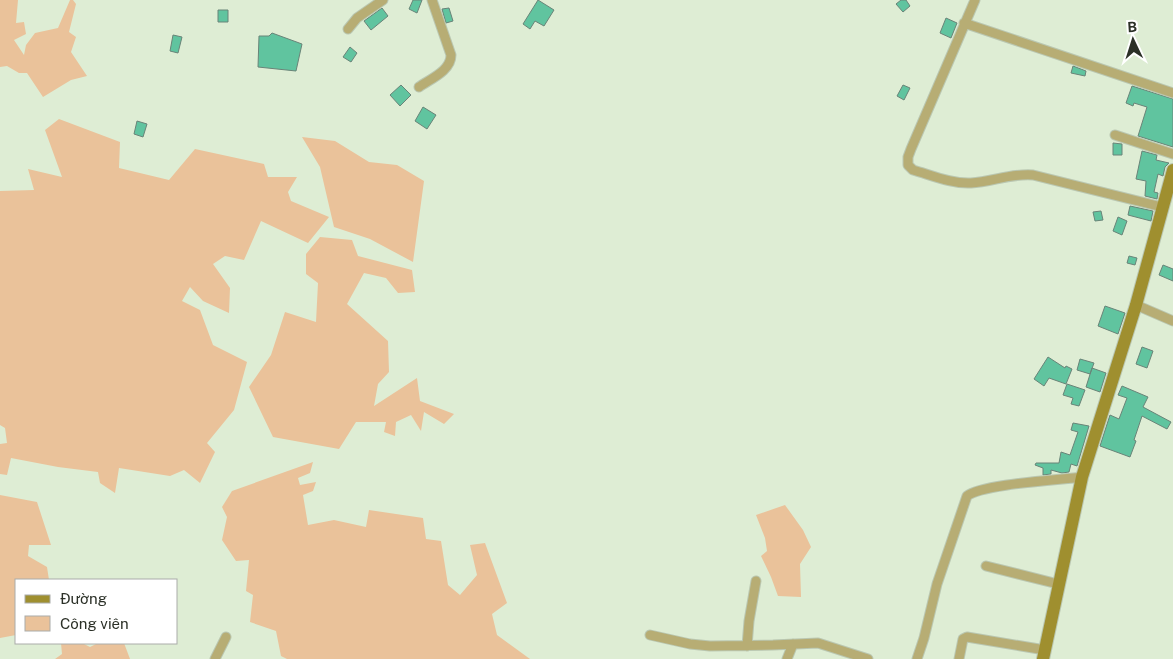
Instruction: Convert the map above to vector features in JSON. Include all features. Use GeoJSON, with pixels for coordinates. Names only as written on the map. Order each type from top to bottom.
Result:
{"type":"FeatureCollection","features":[{"type":"Feature","properties":{"kind":"street"},"geometry":{"type":"LineString","coordinates":[[348,29],[357,18],[383,0]]}},
{"type":"Feature","properties":{"kind":"street"},"geometry":{"type":"LineString","coordinates":[[419,88],[451,62],[451,55],[432,0]]}},
{"type":"Feature","properties":{"kind":"street"},"geometry":{"type":"LineString","coordinates":[[975,0],[910,149],[908,165],[913,170],[959,183],[970,183],[1013,175],[1033,175],[1162,207]]}},
{"type":"Feature","properties":{"kind":"street"},"geometry":{"type":"LineString","coordinates":[[964,23],[1173,93]]}},
{"type":"Feature","properties":{"kind":"street"},"geometry":{"type":"LineString","coordinates":[[1115,135],[1173,154]]}},
{"type":"Feature","properties":{"kind":"street"},"geometry":{"type":"LineString","coordinates":[[959,659],[963,639],[967,637],[1044,655],[1082,477],[1136,305],[1173,170]]}},
{"type":"Feature","properties":{"kind":"street"},"geometry":{"type":"LineString","coordinates":[[1136,305],[1173,321]]}},
{"type":"Feature","properties":{"kind":"street"},"geometry":{"type":"LineString","coordinates":[[917,659],[937,584],[967,496],[980,490],[1013,484],[1082,477]]}},
{"type":"Feature","properties":{"kind":"street"},"geometry":{"type":"LineString","coordinates":[[986,566],[1058,584]]}},
{"type":"Feature","properties":{"kind":"street"},"geometry":{"type":"LineString","coordinates":[[747,646],[756,581]]}},
{"type":"Feature","properties":{"kind":"street"},"geometry":{"type":"LineString","coordinates":[[650,635],[690,644],[747,646],[818,643],[868,659]]}},
{"type":"Feature","properties":{"kind":"street"},"geometry":{"type":"LineString","coordinates":[[215,659],[226,638]]}},
{"type":"Feature","properties":{"kind":"street"},"geometry":{"type":"LineString","coordinates":[[787,659],[794,644]]}},
{"type":"Feature","properties":{"kind":"green space"},"geometry":{"type":"Polygon","coordinates":[[[0,0],[18,0],[16,23],[24,22],[26,34],[14,40],[24,55],[26,45],[35,33],[58,28],[70,0],[73,0],[76,4],[69,32],[76,37],[71,52],[87,76],[71,80],[43,97],[27,73],[19,73],[7,66],[0,67],[0,0]]]}},
{"type":"Feature","properties":{"kind":"green space"},"geometry":{"type":"Polygon","coordinates":[[[59,119],[120,142],[119,168],[169,180],[195,149],[264,164],[268,177],[297,177],[288,192],[291,201],[329,217],[308,243],[261,221],[244,260],[225,256],[213,264],[230,288],[229,313],[203,301],[190,287],[182,301],[200,310],[213,345],[247,362],[234,410],[207,443],[215,452],[200,483],[184,470],[170,476],[119,468],[115,493],[100,483],[98,472],[11,458],[7,475],[0,474],[0,444],[7,443],[5,428],[0,425],[0,191],[34,190],[28,169],[62,177],[45,130],[59,119]]]}},
{"type":"Feature","properties":{"kind":"green space"},"geometry":{"type":"Polygon","coordinates":[[[302,137],[335,141],[369,162],[397,165],[424,181],[413,262],[370,239],[334,227],[320,167],[302,137]]]}},
{"type":"Feature","properties":{"kind":"green space"},"geometry":{"type":"Polygon","coordinates":[[[320,237],[352,240],[358,256],[412,270],[415,292],[398,293],[386,278],[364,273],[347,304],[388,341],[389,372],[378,384],[374,406],[417,378],[420,401],[454,414],[444,424],[424,412],[421,431],[411,415],[396,422],[395,436],[384,432],[386,422],[356,422],[339,449],[273,437],[249,387],[271,355],[285,312],[316,322],[318,283],[306,274],[306,254],[320,237]]]}},
{"type":"Feature","properties":{"kind":"green space"},"geometry":{"type":"Polygon","coordinates":[[[313,462],[310,473],[298,478],[300,485],[316,482],[313,491],[303,495],[308,525],[334,520],[366,527],[369,510],[423,518],[426,539],[441,541],[448,585],[460,595],[477,575],[470,545],[485,543],[507,603],[492,614],[497,635],[530,659],[287,659],[281,656],[276,631],[250,622],[253,595],[246,591],[249,560],[236,561],[222,540],[227,517],[222,507],[232,491],[313,462]]]}},
{"type":"Feature","properties":{"kind":"green space"},"geometry":{"type":"Polygon","coordinates":[[[0,495],[37,502],[51,545],[29,545],[28,556],[47,567],[49,579],[15,579],[15,635],[0,638],[0,495]]]}},
{"type":"Feature","properties":{"kind":"green space"},"geometry":{"type":"Polygon","coordinates":[[[785,505],[803,530],[811,547],[800,564],[801,597],[778,596],[761,556],[767,551],[765,538],[756,515],[785,505]]]}},
{"type":"Feature","properties":{"kind":"green space"},"geometry":{"type":"Polygon","coordinates":[[[61,644],[84,644],[90,647],[96,644],[124,644],[130,659],[55,659],[62,654],[61,644]]]}},
{"type":"Feature","properties":{"kind":"building"},"geometry":{"type":"Polygon","coordinates":[[[413,0],[422,0],[417,13],[409,9],[413,0]]]}},
{"type":"Feature","properties":{"kind":"building"},"geometry":{"type":"Polygon","coordinates":[[[538,0],[554,10],[544,26],[535,21],[530,29],[523,24],[538,0]]]}},
{"type":"Feature","properties":{"kind":"building"},"geometry":{"type":"Polygon","coordinates":[[[901,0],[906,0],[910,6],[903,12],[896,4],[901,0]]]}},
{"type":"Feature","properties":{"kind":"building"},"geometry":{"type":"Polygon","coordinates":[[[382,8],[388,16],[371,30],[364,21],[382,8]]]}},
{"type":"Feature","properties":{"kind":"building"},"geometry":{"type":"Polygon","coordinates":[[[449,8],[453,21],[446,23],[442,9],[449,8]]]}},
{"type":"Feature","properties":{"kind":"building"},"geometry":{"type":"Polygon","coordinates":[[[218,10],[228,10],[228,22],[218,22],[218,10]]]}},
{"type":"Feature","properties":{"kind":"building"},"geometry":{"type":"Polygon","coordinates":[[[946,18],[957,23],[951,38],[940,33],[946,18]]]}},
{"type":"Feature","properties":{"kind":"building"},"geometry":{"type":"Polygon","coordinates":[[[272,33],[302,44],[296,71],[258,67],[259,36],[269,36],[272,33]]]}},
{"type":"Feature","properties":{"kind":"building"},"geometry":{"type":"Polygon","coordinates":[[[173,35],[182,37],[178,53],[170,51],[173,35]]]}},
{"type":"Feature","properties":{"kind":"building"},"geometry":{"type":"Polygon","coordinates":[[[350,47],[357,53],[351,62],[343,57],[350,47]]]}},
{"type":"Feature","properties":{"kind":"building"},"geometry":{"type":"Polygon","coordinates":[[[1073,66],[1086,71],[1085,76],[1071,73],[1073,66]]]}},
{"type":"Feature","properties":{"kind":"building"},"geometry":{"type":"Polygon","coordinates":[[[401,85],[411,95],[400,106],[390,95],[401,85]]]}},
{"type":"Feature","properties":{"kind":"building"},"geometry":{"type":"Polygon","coordinates":[[[903,85],[910,88],[904,100],[897,96],[903,85]]]}},
{"type":"Feature","properties":{"kind":"building"},"geometry":{"type":"Polygon","coordinates":[[[1132,86],[1173,99],[1173,147],[1138,136],[1147,107],[1134,103],[1133,106],[1126,103],[1132,86]]]}},
{"type":"Feature","properties":{"kind":"building"},"geometry":{"type":"Polygon","coordinates":[[[423,107],[436,115],[427,129],[415,121],[423,107]]]}},
{"type":"Feature","properties":{"kind":"building"},"geometry":{"type":"Polygon","coordinates":[[[137,121],[147,124],[143,137],[134,134],[137,121]]]}},
{"type":"Feature","properties":{"kind":"building"},"geometry":{"type":"Polygon","coordinates":[[[1113,143],[1122,144],[1122,155],[1113,155],[1113,143]]]}},
{"type":"Feature","properties":{"kind":"building"},"geometry":{"type":"Polygon","coordinates":[[[1142,151],[1157,155],[1156,160],[1169,163],[1165,167],[1163,176],[1158,174],[1154,192],[1158,193],[1157,199],[1145,196],[1146,181],[1136,179],[1142,151]]]}},
{"type":"Feature","properties":{"kind":"building"},"geometry":{"type":"Polygon","coordinates":[[[1130,206],[1153,211],[1151,221],[1128,215],[1130,206]]]}},
{"type":"Feature","properties":{"kind":"building"},"geometry":{"type":"Polygon","coordinates":[[[1101,211],[1103,220],[1095,221],[1093,212],[1101,211]]]}},
{"type":"Feature","properties":{"kind":"building"},"geometry":{"type":"Polygon","coordinates":[[[1118,217],[1127,221],[1122,235],[1113,231],[1118,217]]]}},
{"type":"Feature","properties":{"kind":"building"},"geometry":{"type":"Polygon","coordinates":[[[1129,256],[1137,258],[1135,265],[1127,263],[1129,256]]]}},
{"type":"Feature","properties":{"kind":"building"},"geometry":{"type":"Polygon","coordinates":[[[1163,265],[1173,269],[1173,281],[1159,275],[1163,265]]]}},
{"type":"Feature","properties":{"kind":"building"},"geometry":{"type":"Polygon","coordinates":[[[1105,306],[1125,313],[1118,334],[1098,326],[1105,306]]]}},
{"type":"Feature","properties":{"kind":"building"},"geometry":{"type":"Polygon","coordinates":[[[1142,347],[1153,351],[1147,368],[1136,364],[1142,347]]]}},
{"type":"Feature","properties":{"kind":"building"},"geometry":{"type":"Polygon","coordinates":[[[1048,357],[1065,368],[1066,366],[1072,369],[1066,384],[1049,378],[1044,386],[1034,379],[1048,357]]]}},
{"type":"Feature","properties":{"kind":"building"},"geometry":{"type":"Polygon","coordinates":[[[1080,359],[1094,363],[1090,374],[1077,370],[1080,359]]]}},
{"type":"Feature","properties":{"kind":"building"},"geometry":{"type":"Polygon","coordinates":[[[1092,368],[1106,373],[1100,392],[1086,387],[1092,368]]]}},
{"type":"Feature","properties":{"kind":"building"},"geometry":{"type":"Polygon","coordinates":[[[1067,384],[1085,390],[1079,406],[1071,404],[1073,398],[1063,395],[1067,384]]]}},
{"type":"Feature","properties":{"kind":"building"},"geometry":{"type":"Polygon","coordinates":[[[1122,386],[1148,397],[1143,407],[1171,422],[1167,429],[1142,416],[1130,457],[1100,446],[1110,415],[1119,419],[1127,398],[1118,395],[1122,386]]]}},
{"type":"Feature","properties":{"kind":"building"},"geometry":{"type":"Polygon","coordinates":[[[1073,423],[1089,426],[1077,466],[1071,464],[1069,472],[1062,473],[1051,470],[1051,474],[1043,475],[1043,468],[1035,465],[1036,463],[1059,463],[1061,452],[1070,455],[1078,432],[1071,430],[1073,423]]]}}]}
